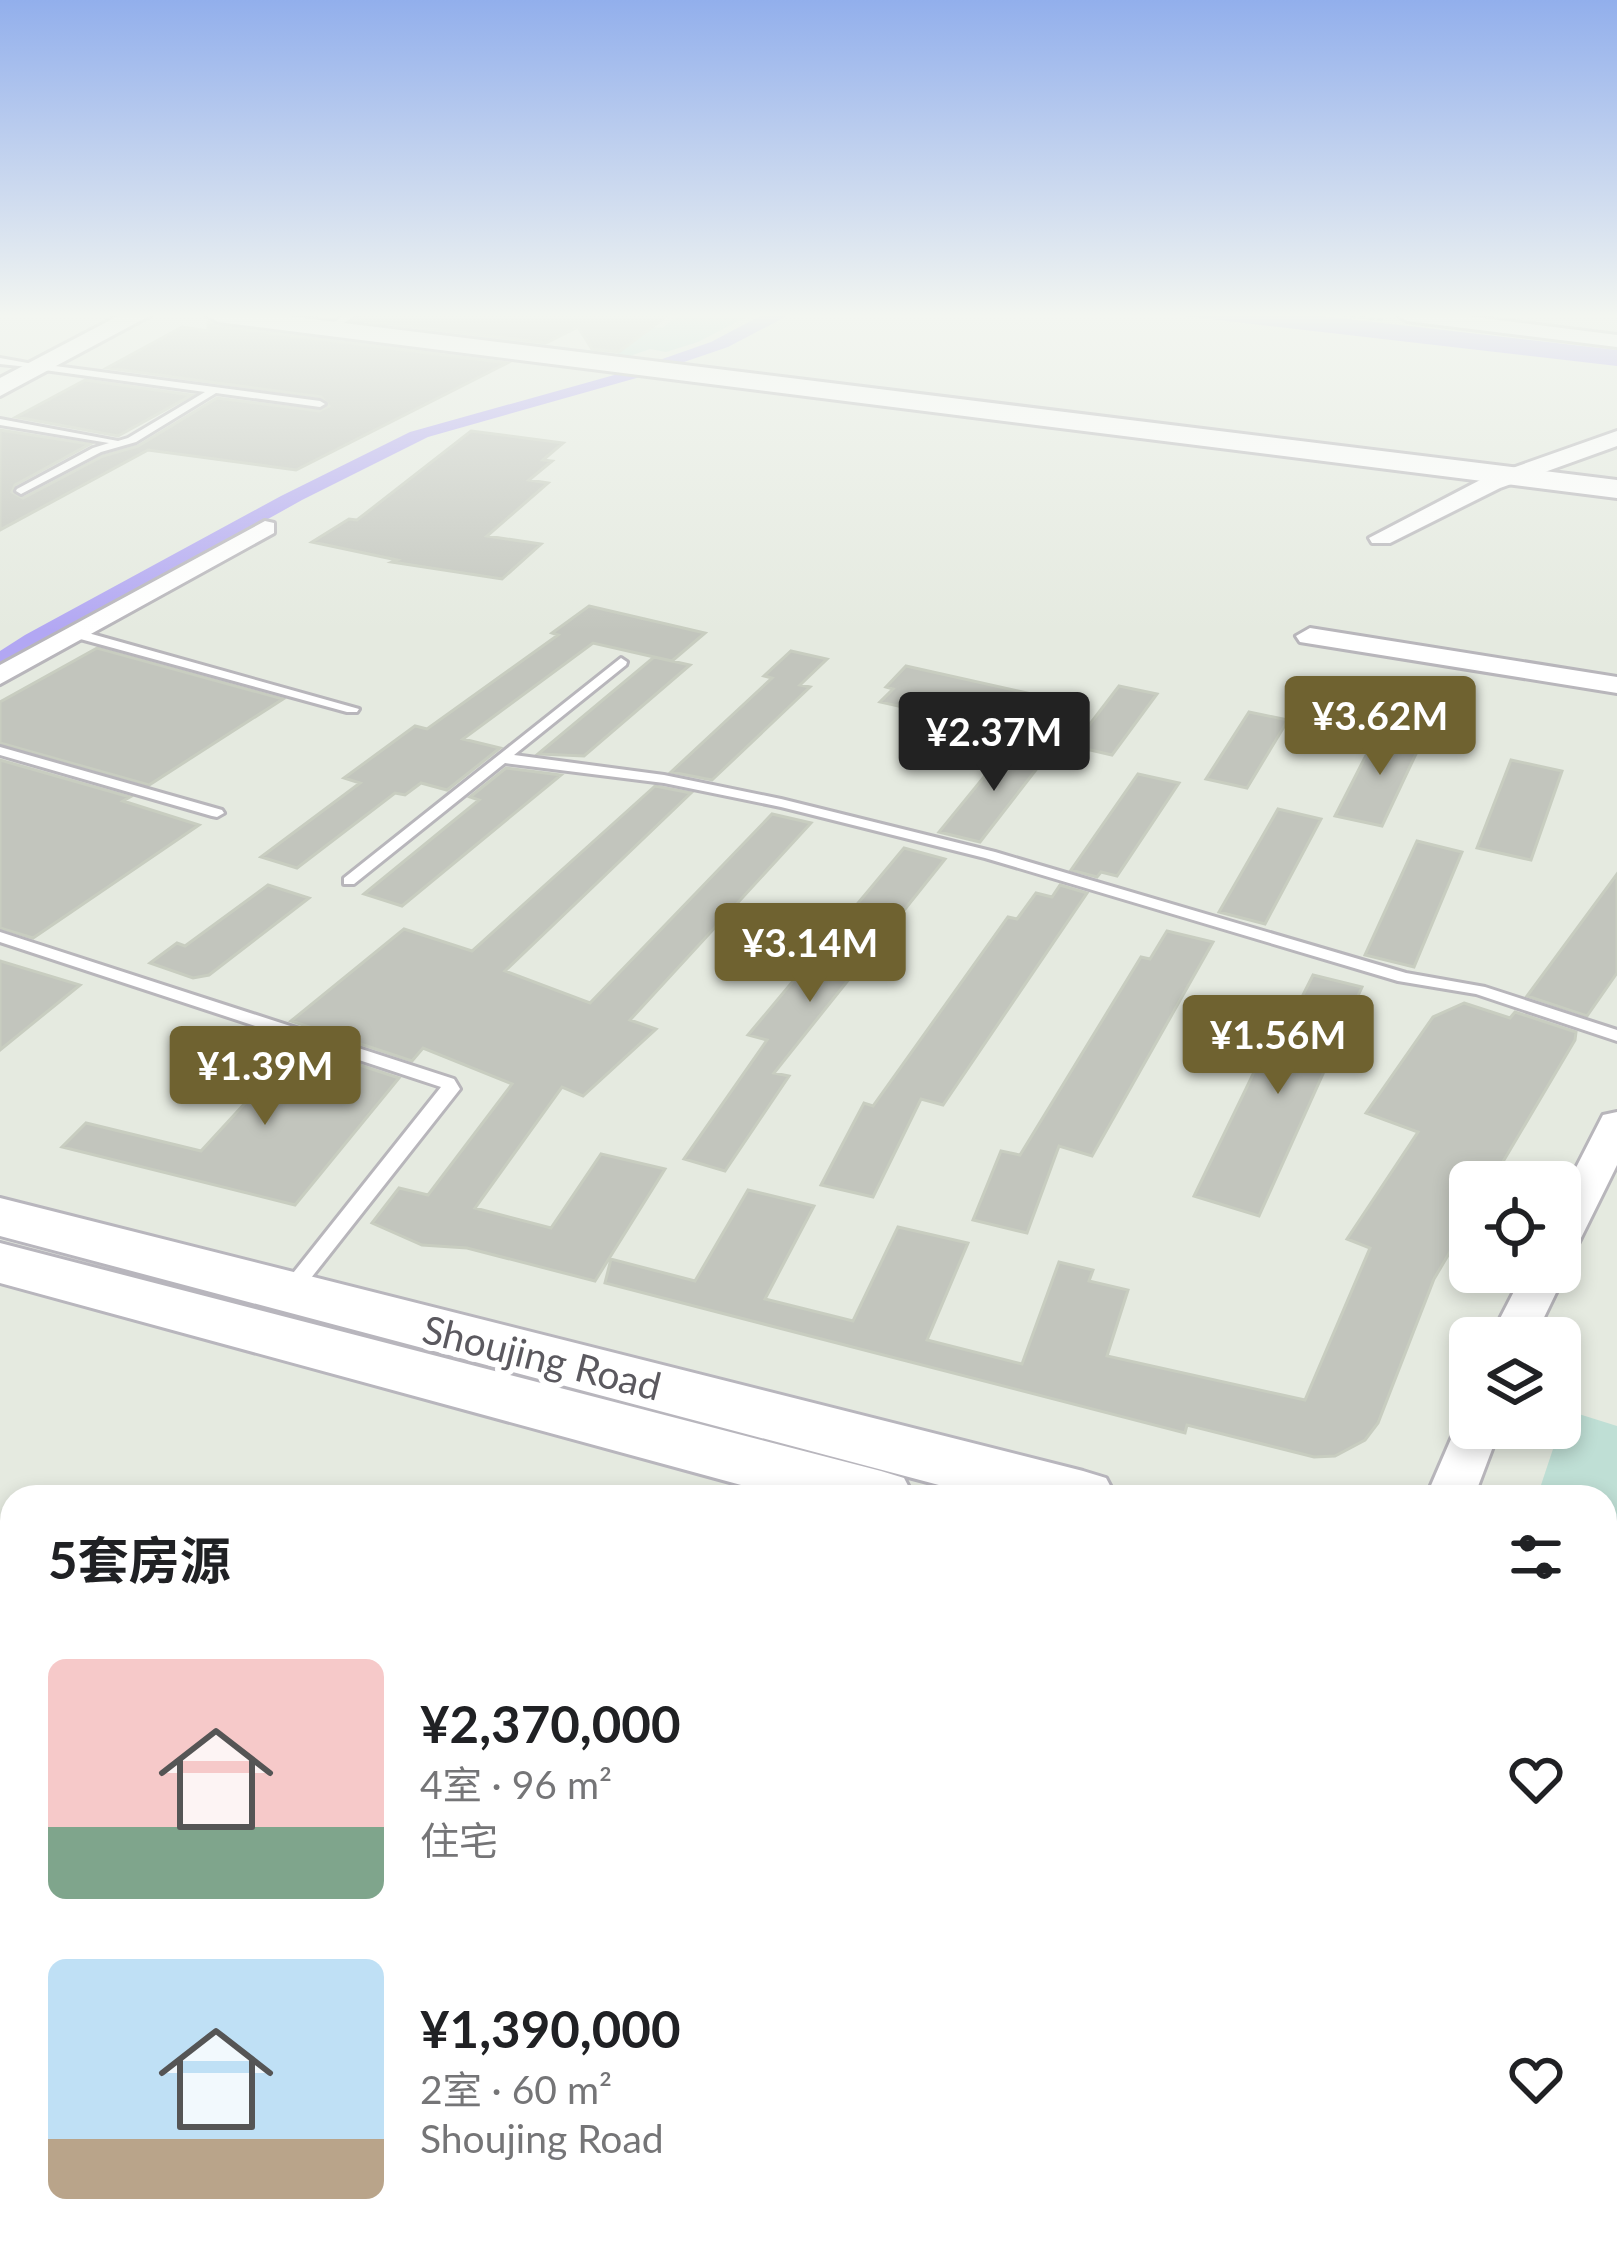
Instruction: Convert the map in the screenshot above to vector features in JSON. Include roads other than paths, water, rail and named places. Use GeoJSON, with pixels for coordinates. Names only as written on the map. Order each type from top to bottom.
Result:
{"type":"FeatureCollection","features":[{"type":"Feature","properties":{"kind":"main road","name":"Shoujing Road"},"geometry":{"type":"LineString","coordinates":[[0,1217],[1037,1485]]}},
{"type":"Feature","properties":{"kind":"main road","name":"Shoujing Road"},"geometry":{"type":"LineString","coordinates":[[0,1264],[836,1485]]}},
{"type":"Feature","properties":{"kind":"street"},"geometry":{"type":"LineString","coordinates":[[1059,420],[1617,490]]}},
{"type":"Feature","properties":{"kind":"street"},"geometry":{"type":"LineString","coordinates":[[1382,538],[1509,476],[1617,438]]}},
{"type":"Feature","properties":{"kind":"street"},"geometry":{"type":"LineString","coordinates":[[0,676],[265,528]]}},
{"type":"Feature","properties":{"kind":"street"},"geometry":{"type":"LineString","coordinates":[[1310,636],[1617,685]]}},
{"type":"Feature","properties":{"kind":"street"},"geometry":{"type":"LineString","coordinates":[[1581,1197],[1617,1124]]}},
{"type":"Feature","properties":{"kind":"street"},"geometry":{"type":"LineString","coordinates":[[1455,1485],[1469,1449]]}},
{"type":"Feature","properties":{"kind":"lane"},"geometry":{"type":"LineString","coordinates":[[21,490],[163,420]]}},
{"type":"Feature","properties":{"kind":"lane"},"geometry":{"type":"LineString","coordinates":[[0,422],[123,443]]}},
{"type":"Feature","properties":{"kind":"lane"},"geometry":{"type":"LineString","coordinates":[[77,634],[352,709]]}},
{"type":"Feature","properties":{"kind":"lane"},"geometry":{"type":"LineString","coordinates":[[349,881],[621,662]]}},
{"type":"Feature","properties":{"kind":"lane"},"geometry":{"type":"LineString","coordinates":[[0,751],[218,813]]}},
{"type":"Feature","properties":{"kind":"lane"},"geometry":{"type":"LineString","coordinates":[[502,758],[664,779],[802,808],[990,855],[1405,978],[1479,990],[1617,1036]]}},
{"type":"Feature","properties":{"kind":"lane"},"geometry":{"type":"LineString","coordinates":[[0,937],[448,1083],[452,1089],[289,1292]]}}]}
